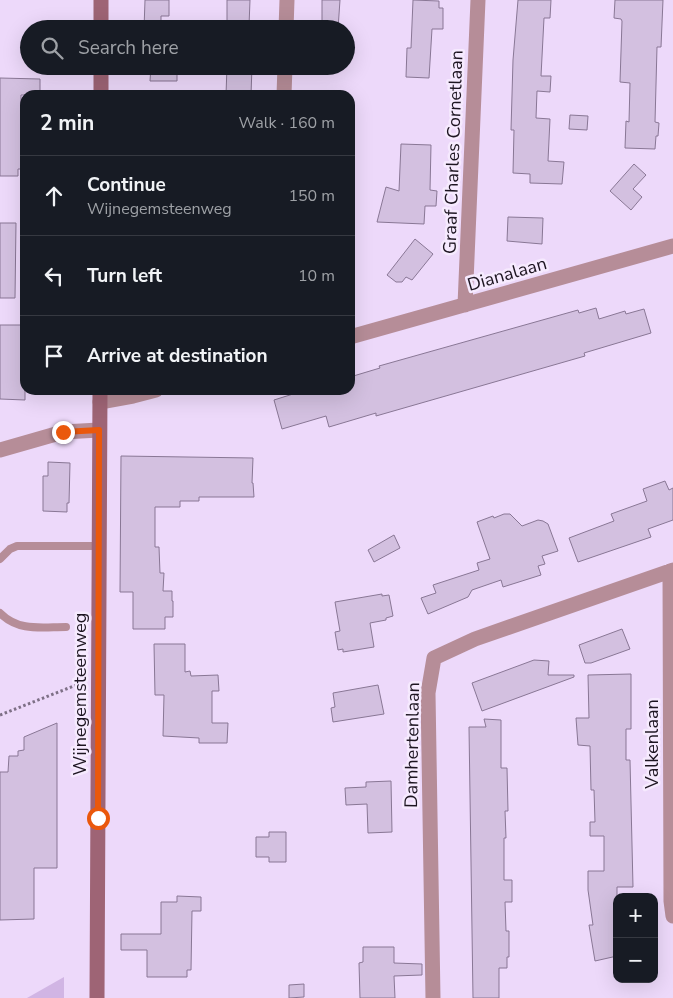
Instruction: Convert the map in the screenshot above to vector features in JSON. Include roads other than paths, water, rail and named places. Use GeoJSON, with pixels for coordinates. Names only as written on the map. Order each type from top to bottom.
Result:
{"type":"FeatureCollection","features":[{"type":"Feature","properties":{"kind":"street"},"geometry":{"type":"LineString","coordinates":[[101,20],[102,0]]}},
{"type":"Feature","properties":{"kind":"street"},"geometry":{"type":"LineString","coordinates":[[286,20],[287,0]]}},
{"type":"Feature","properties":{"kind":"street","name":"Graaf Charles Cornetlaan"},"geometry":{"type":"LineString","coordinates":[[465,305],[478,0]]}},
{"type":"Feature","properties":{"kind":"street"},"geometry":{"type":"LineString","coordinates":[[101,75],[101,90]]}},
{"type":"Feature","properties":{"kind":"street"},"geometry":{"type":"LineString","coordinates":[[284,90],[285,75]]}},
{"type":"Feature","properties":{"kind":"street","name":"Dianalaan"},"geometry":{"type":"LineString","coordinates":[[355,336],[673,246]]}},
{"type":"Feature","properties":{"kind":"street"},"geometry":{"type":"LineString","coordinates":[[100,396],[137,395]]}},
{"type":"Feature","properties":{"kind":"street","name":"Wijnegemsteenweg"},"geometry":{"type":"LineString","coordinates":[[97,998],[100,396]]}},
{"type":"Feature","properties":{"kind":"street"},"geometry":{"type":"LineString","coordinates":[[0,450],[63,432],[99,430]]}},
{"type":"Feature","properties":{"kind":"street","name":"Valkenlaan"},"geometry":{"type":"LineString","coordinates":[[671,571],[671,891],[673,916]]}},
{"type":"Feature","properties":{"kind":"street","name":"Damhertenlaan"},"geometry":{"type":"LineString","coordinates":[[433,998],[428,693],[434,658],[475,638],[671,571]]}},
{"type":"Feature","properties":{"kind":"lane"},"geometry":{"type":"LineString","coordinates":[[0,559],[10,549],[17,546],[99,546]]}},
{"type":"Feature","properties":{"kind":"lane"},"geometry":{"type":"LineString","coordinates":[[0,613],[11,622],[24,627],[66,627]]}}]}
